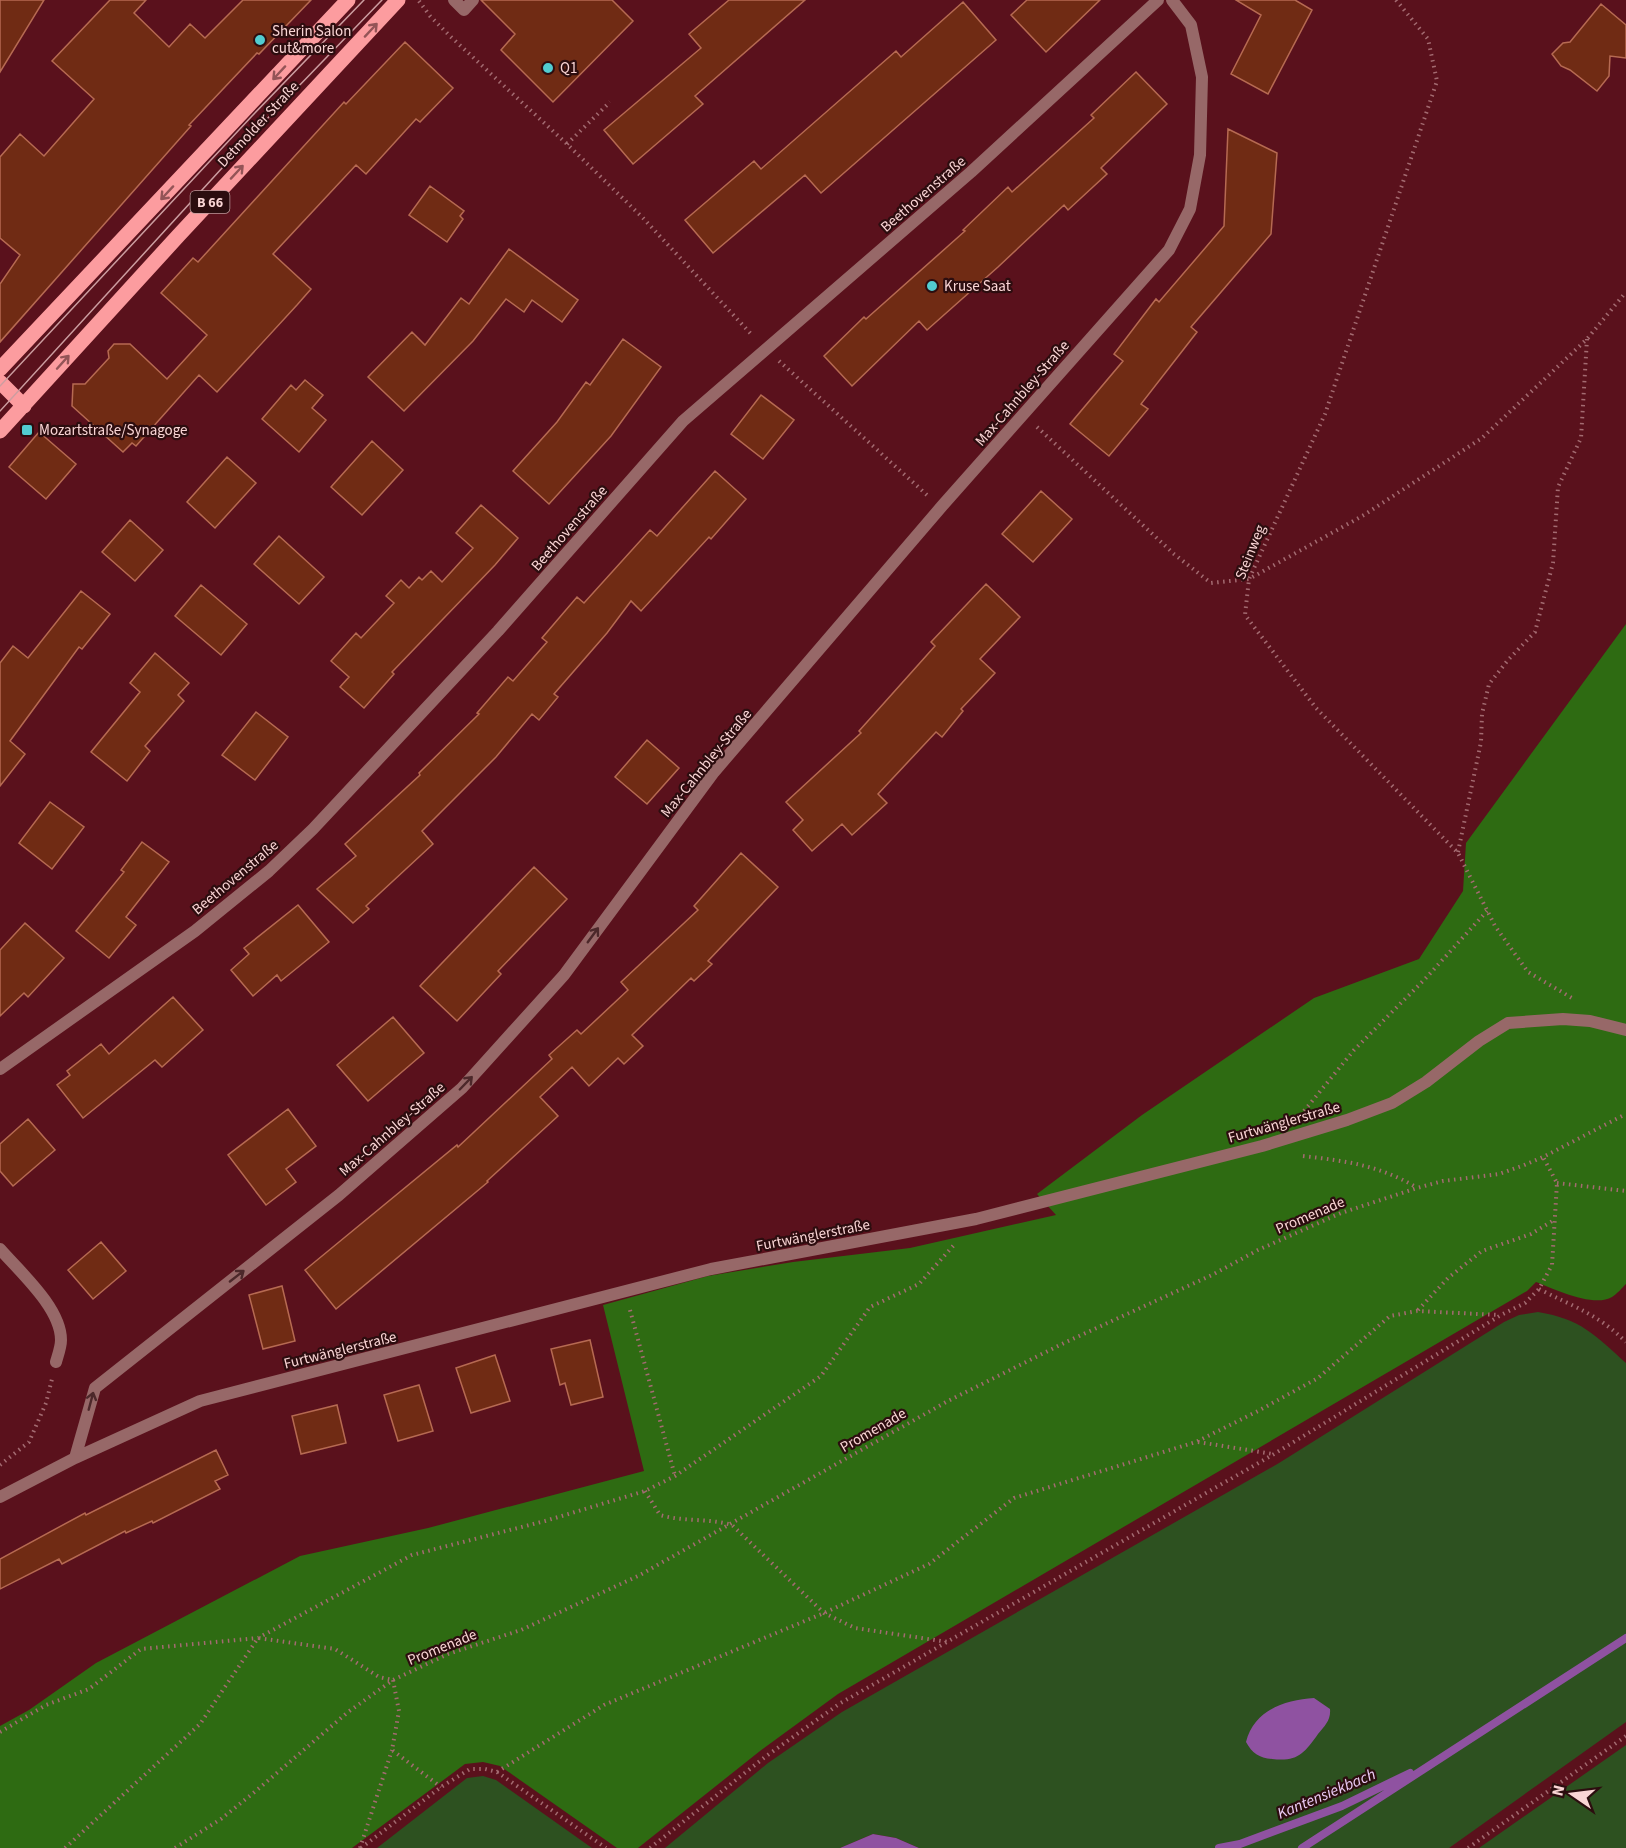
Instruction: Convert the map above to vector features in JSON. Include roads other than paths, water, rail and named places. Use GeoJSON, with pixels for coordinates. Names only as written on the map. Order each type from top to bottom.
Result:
{"type":"FeatureCollection","features":[{"type":"Feature","properties":{"kind":"main road","name":"Detmolder Straße"},"geometry":{"type":"LineString","coordinates":[[0,369],[348,0]]}},
{"type":"Feature","properties":{"kind":"main road","name":"Detmolder Straße"},"geometry":{"type":"LineString","coordinates":[[0,431],[398,0]]}},
{"type":"Feature","properties":{"kind":"main road"},"geometry":{"type":"LineString","coordinates":[[0,382],[24,406]]}},
{"type":"Feature","properties":{"kind":"street"},"geometry":{"type":"LineString","coordinates":[[454,0],[464,10],[472,0]]}},
{"type":"Feature","properties":{"kind":"street","name":"Beethovenstraße"},"geometry":{"type":"LineString","coordinates":[[0,1069],[195,930],[269,871],[313,829],[498,632],[683,421],[971,172],[1158,0]]}},
{"type":"Feature","properties":{"kind":"street","name":"Max-Cahnbley-Straße"},"geometry":{"type":"LineString","coordinates":[[75,1458],[94,1388],[339,1195],[470,1079],[564,975],[714,772],[1169,250],[1190,209],[1200,155],[1202,77],[1191,25],[1172,0]]}},
{"type":"Feature","properties":{"kind":"street","name":"Furtwänglerstraße"},"geometry":{"type":"LineString","coordinates":[[0,1497],[75,1458],[200,1401],[711,1269],[976,1219],[1262,1146],[1347,1120],[1392,1103],[1426,1082],[1479,1041],[1508,1023],[1563,1019],[1590,1021],[1626,1030]]}},
{"type":"Feature","properties":{"kind":"street"},"geometry":{"type":"LineString","coordinates":[[0,1249],[53,1310],[61,1340],[56,1362]]}},
{"type":"Feature","properties":{"kind":"waterway","name":"Kantensiekbach"},"geometry":{"type":"LineString","coordinates":[[1302,1848],[1626,1638]]}},
{"type":"Feature","properties":{"kind":"waterway","name":"Kantensiekbach"},"geometry":{"type":"LineString","coordinates":[[1219,1848],[1240,1844],[1342,1806],[1410,1773]]}},
{"type":"Feature","properties":{"kind":"tram line"},"geometry":{"type":"LineString","coordinates":[[0,386],[252,116],[364,0]]}},
{"type":"Feature","properties":{"kind":"tram line"},"geometry":{"type":"LineString","coordinates":[[0,411],[265,121],[382,0]]}},
{"type":"Feature","properties":{"kind":"place","name":"Sherin Salon cut&more"},"geometry":{"type":"Point","coordinates":[260,40]}},
{"type":"Feature","properties":{"kind":"place","name":"Q1"},"geometry":{"type":"Point","coordinates":[548,68]}},
{"type":"Feature","properties":{"kind":"place","name":"Kruse Saat"},"geometry":{"type":"Point","coordinates":[932,286]}},
{"type":"Feature","properties":{"kind":"place","name":"Mozartstraße/Synagoge"},"geometry":{"type":"Point","coordinates":[27,430]}}]}
